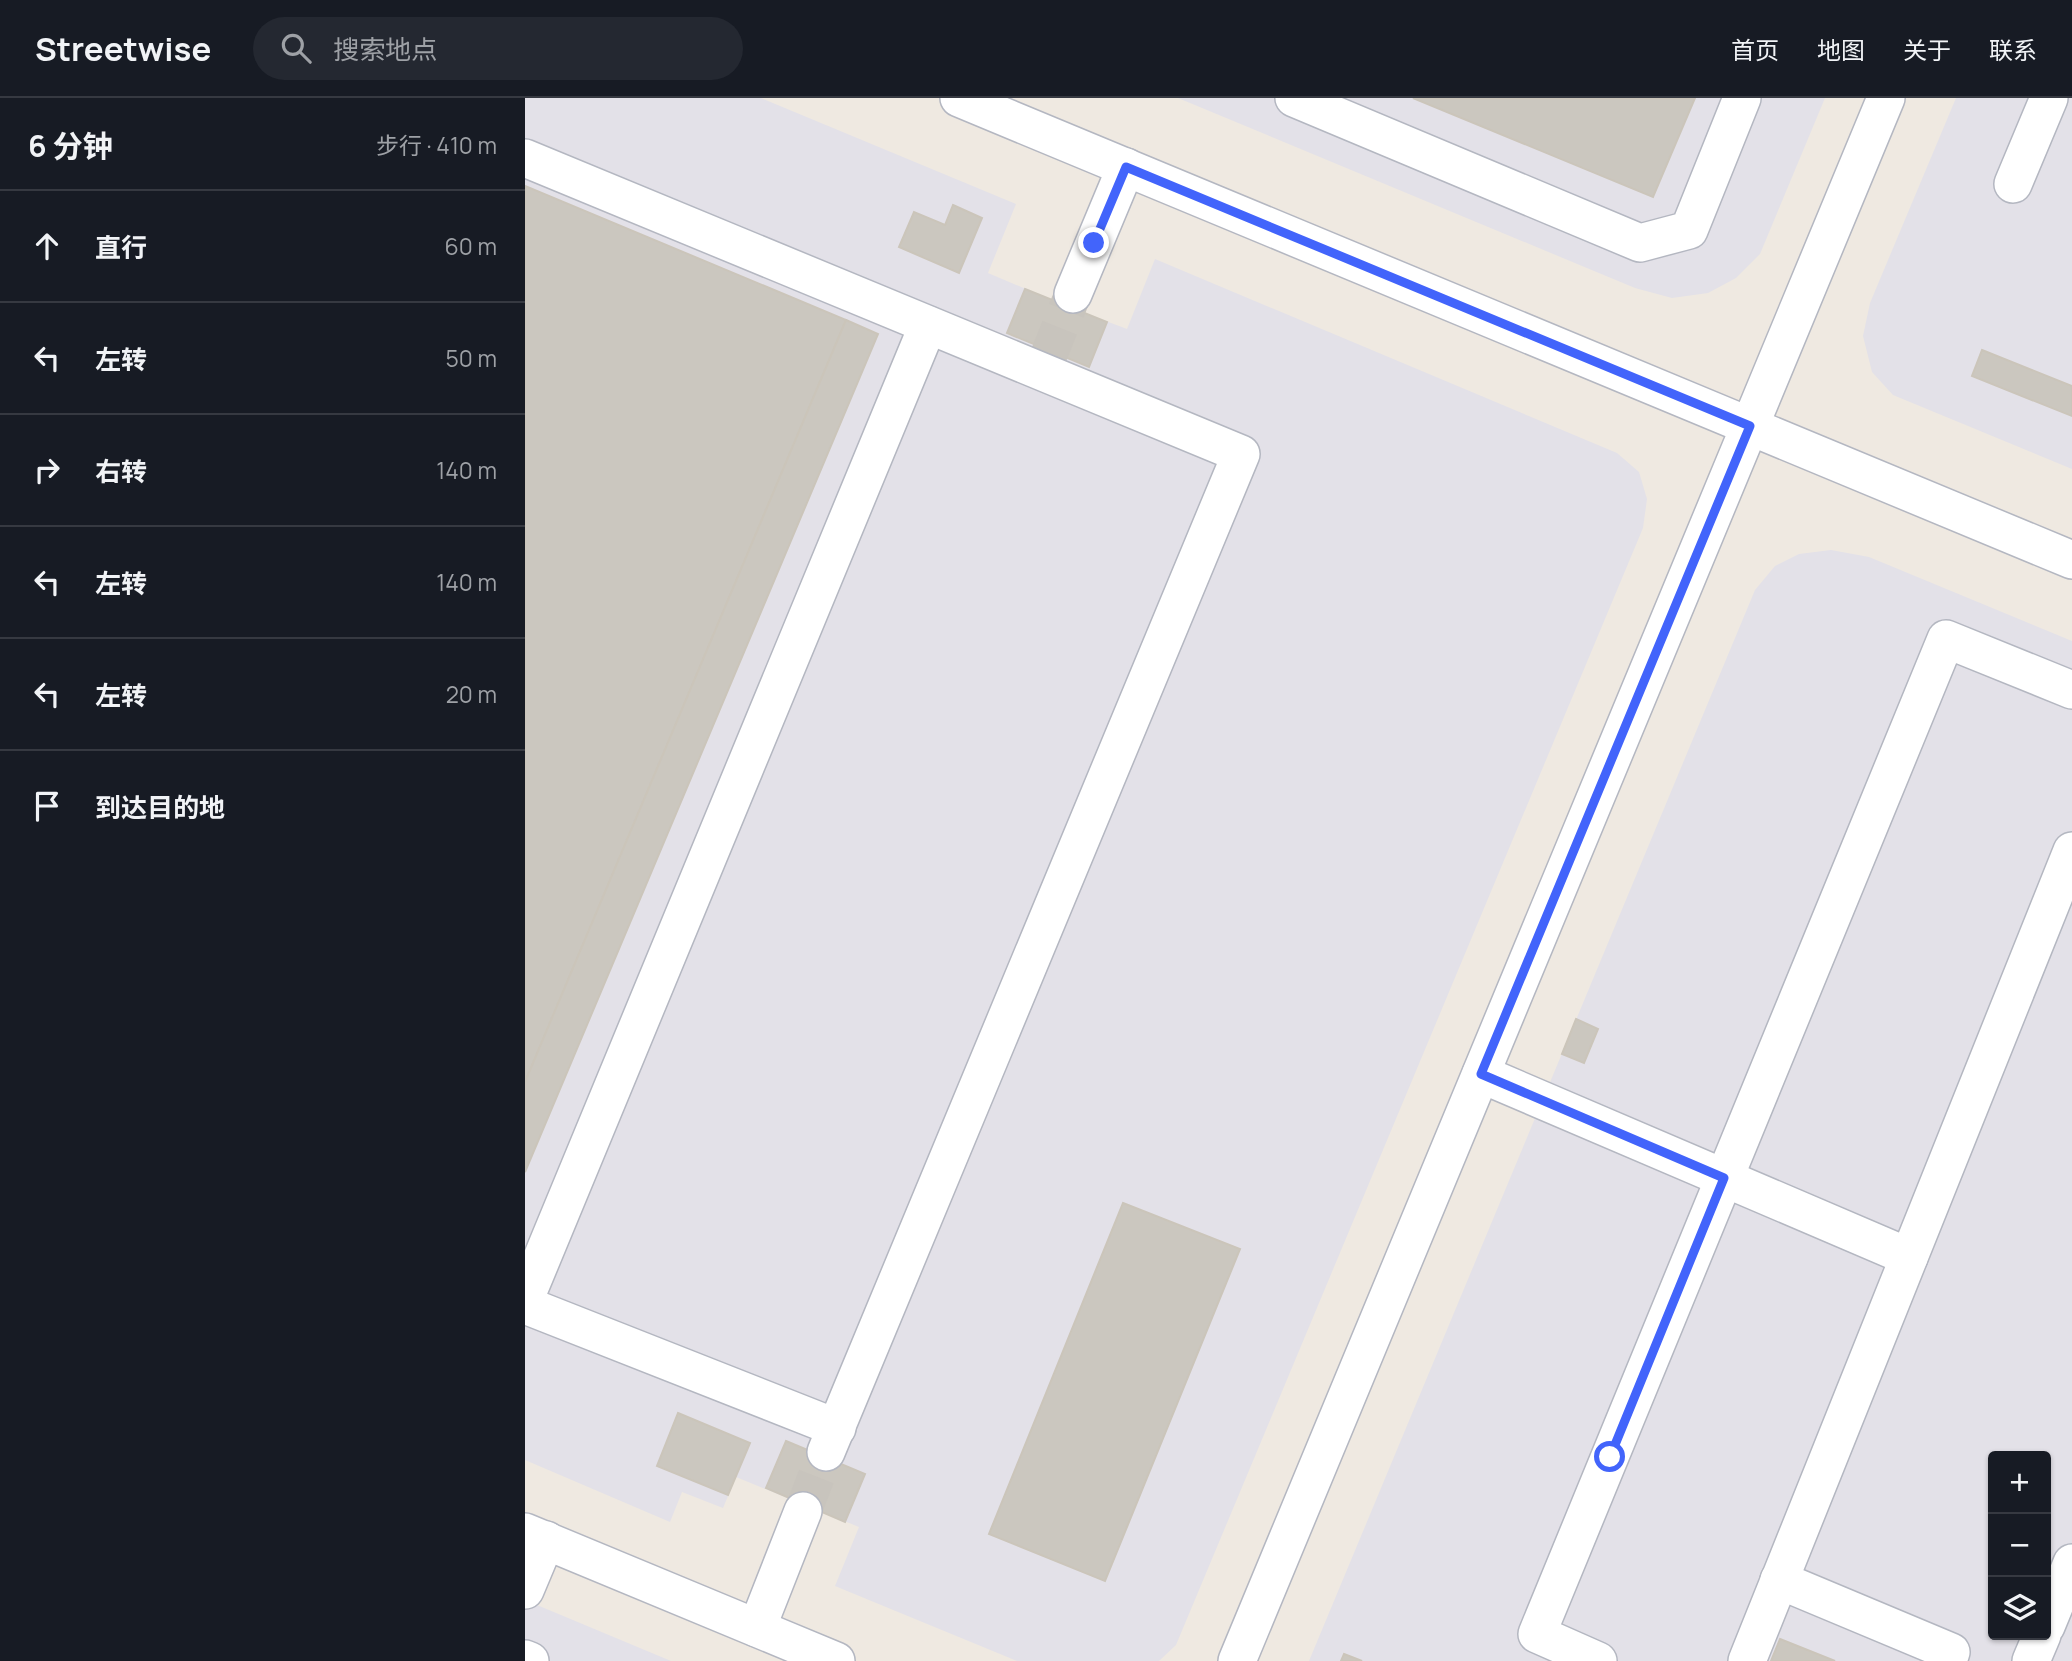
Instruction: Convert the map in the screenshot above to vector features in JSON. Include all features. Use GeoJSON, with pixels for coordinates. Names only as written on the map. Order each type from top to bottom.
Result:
{"type":"FeatureCollection","features":[{"type":"Feature","properties":{"kind":"street"},"geometry":{"type":"LineString","coordinates":[[959,98],[2072,560]]}},
{"type":"Feature","properties":{"kind":"street"},"geometry":{"type":"LineString","coordinates":[[1294,98],[1640,243],[1689,230],[1742,98]]}},
{"type":"Feature","properties":{"kind":"street"},"geometry":{"type":"LineString","coordinates":[[1237,1661],[1886,98]]}},
{"type":"Feature","properties":{"kind":"street"},"geometry":{"type":"LineString","coordinates":[[2013,184],[2049,98]]}},
{"type":"Feature","properties":{"kind":"street"},"geometry":{"type":"LineString","coordinates":[[525,158],[928,325],[1043,367],[1241,454],[832,1440],[525,1305]]}},
{"type":"Feature","properties":{"kind":"street"},"geometry":{"type":"LineString","coordinates":[[1073,294],[1126,167]]}},
{"type":"Feature","properties":{"kind":"street"},"geometry":{"type":"LineString","coordinates":[[525,1299],[928,325]]}},
{"type":"Feature","properties":{"kind":"street"},"geometry":{"type":"LineString","coordinates":[[1598,1661],[1537,1634],[1946,639],[2072,690]]}},
{"type":"Feature","properties":{"kind":"street"},"geometry":{"type":"LineString","coordinates":[[1747,1661],[2072,851]]}},
{"type":"Feature","properties":{"kind":"street"},"geometry":{"type":"LineString","coordinates":[[1481,1074],[1909,1257]]}},
{"type":"Feature","properties":{"kind":"street"},"geometry":{"type":"LineString","coordinates":[[757,1628],[803,1511]]}},
{"type":"Feature","properties":{"kind":"street"},"geometry":{"type":"LineString","coordinates":[[525,1590],[535,1536],[836,1661]]}},
{"type":"Feature","properties":{"kind":"street"},"geometry":{"type":"LineString","coordinates":[[2051,1614],[2072,1563]]}},
{"type":"Feature","properties":{"kind":"street"},"geometry":{"type":"LineString","coordinates":[[1779,1580],[1951,1652],[1948,1661]]}},
{"type":"Feature","properties":{"kind":"street"},"geometry":{"type":"LineString","coordinates":[[2031,1661],[2040,1640]]}},
{"type":"Feature","properties":{"kind":"street"},"geometry":{"type":"LineString","coordinates":[[525,1659],[530,1661]]}},
{"type":"Feature","properties":{"kind":"shaded area"},"geometry":{"type":"Polygon","coordinates":[[[525,98],[761,98],[1016,204],[988,273],[1127,329],[1155,259],[1617,453],[1639,472],[1647,499],[1643,528],[1176,1645],[1159,1661],[1017,1661],[835,1586],[859,1527],[736,1477],[723,1508],[682,1492],[670,1522],[525,1460],[525,98]]]}},
{"type":"Feature","properties":{"kind":"shaded area"},"geometry":{"type":"Polygon","coordinates":[[[1178,98],[1825,98],[1760,254],[1736,278],[1708,293],[1672,298],[1635,288],[1178,98]]]}},
{"type":"Feature","properties":{"kind":"shaded area"},"geometry":{"type":"Polygon","coordinates":[[[1956,98],[2072,98],[2072,469],[1893,395],[1872,372],[1863,336],[1870,303],[1956,98]]]}},
{"type":"Feature","properties":{"kind":"shaded area"},"geometry":{"type":"Polygon","coordinates":[[[1831,550],[1869,557],[2072,641],[2072,1661],[1309,1661],[1755,590],[1775,566],[1799,554],[1831,550]]]}},
{"type":"Feature","properties":{"kind":"shaded area"},"geometry":{"type":"Polygon","coordinates":[[[525,1600],[671,1661],[525,1661],[525,1600]]]}},
{"type":"Feature","properties":{"kind":"building"},"geometry":{"type":"Polygon","coordinates":[[[1413,98],[1695,98],[1653,197],[1413,98]]]}},
{"type":"Feature","properties":{"kind":"building"},"geometry":{"type":"Polygon","coordinates":[[[525,186],[846,320],[525,1082],[525,186]]]}},
{"type":"Feature","properties":{"kind":"building"},"geometry":{"type":"Polygon","coordinates":[[[953,205],[982,218],[959,273],[899,247],[914,212],[945,225],[953,205]]]}},
{"type":"Feature","properties":{"kind":"building"},"geometry":{"type":"Polygon","coordinates":[[[1025,289],[1107,322],[1089,367],[1007,333],[1025,289]]]}},
{"type":"Feature","properties":{"kind":"building"},"geometry":{"type":"Polygon","coordinates":[[[846,320],[878,334],[525,1172],[525,1082],[846,320]]]}},
{"type":"Feature","properties":{"kind":"building"},"geometry":{"type":"Polygon","coordinates":[[[1982,350],[2072,386],[2072,416],[1972,376],[1982,350]]]}},
{"type":"Feature","properties":{"kind":"building"},"geometry":{"type":"Polygon","coordinates":[[[1576,1019],[1598,1029],[1584,1063],[1562,1054],[1576,1019]]]}},
{"type":"Feature","properties":{"kind":"building"},"geometry":{"type":"Polygon","coordinates":[[[1123,1203],[1240,1249],[1105,1581],[989,1534],[1123,1203]]]}},
{"type":"Feature","properties":{"kind":"building"},"geometry":{"type":"Polygon","coordinates":[[[678,1413],[750,1443],[728,1495],[657,1466],[678,1413]]]}},
{"type":"Feature","properties":{"kind":"building"},"geometry":{"type":"Polygon","coordinates":[[[786,1441],[865,1474],[845,1522],[766,1488],[786,1441]]]}},
{"type":"Feature","properties":{"kind":"building"},"geometry":{"type":"Polygon","coordinates":[[[1780,1639],[1835,1661],[1771,1661],[1780,1639]]]}},
{"type":"Feature","properties":{"kind":"building"},"geometry":{"type":"Polygon","coordinates":[[[1344,1654],[1362,1661],[1341,1661],[1344,1654]]]}},
{"type":"Feature","properties":{"kind":"tunnel"},"geometry":{"type":"LineString","coordinates":[[1046,362],[1073,294]]}},
{"type":"Feature","properties":{"kind":"tunnel"},"geometry":{"type":"LineString","coordinates":[[803,1511],[826,1452]]}},
{"type":"Feature","properties":{"kind":"route"},"geometry":{"type":"LineString","coordinates":[[1094,243],[1126,167],[1750,426],[1481,1074],[1724,1178],[1610,1457]]}}]}
